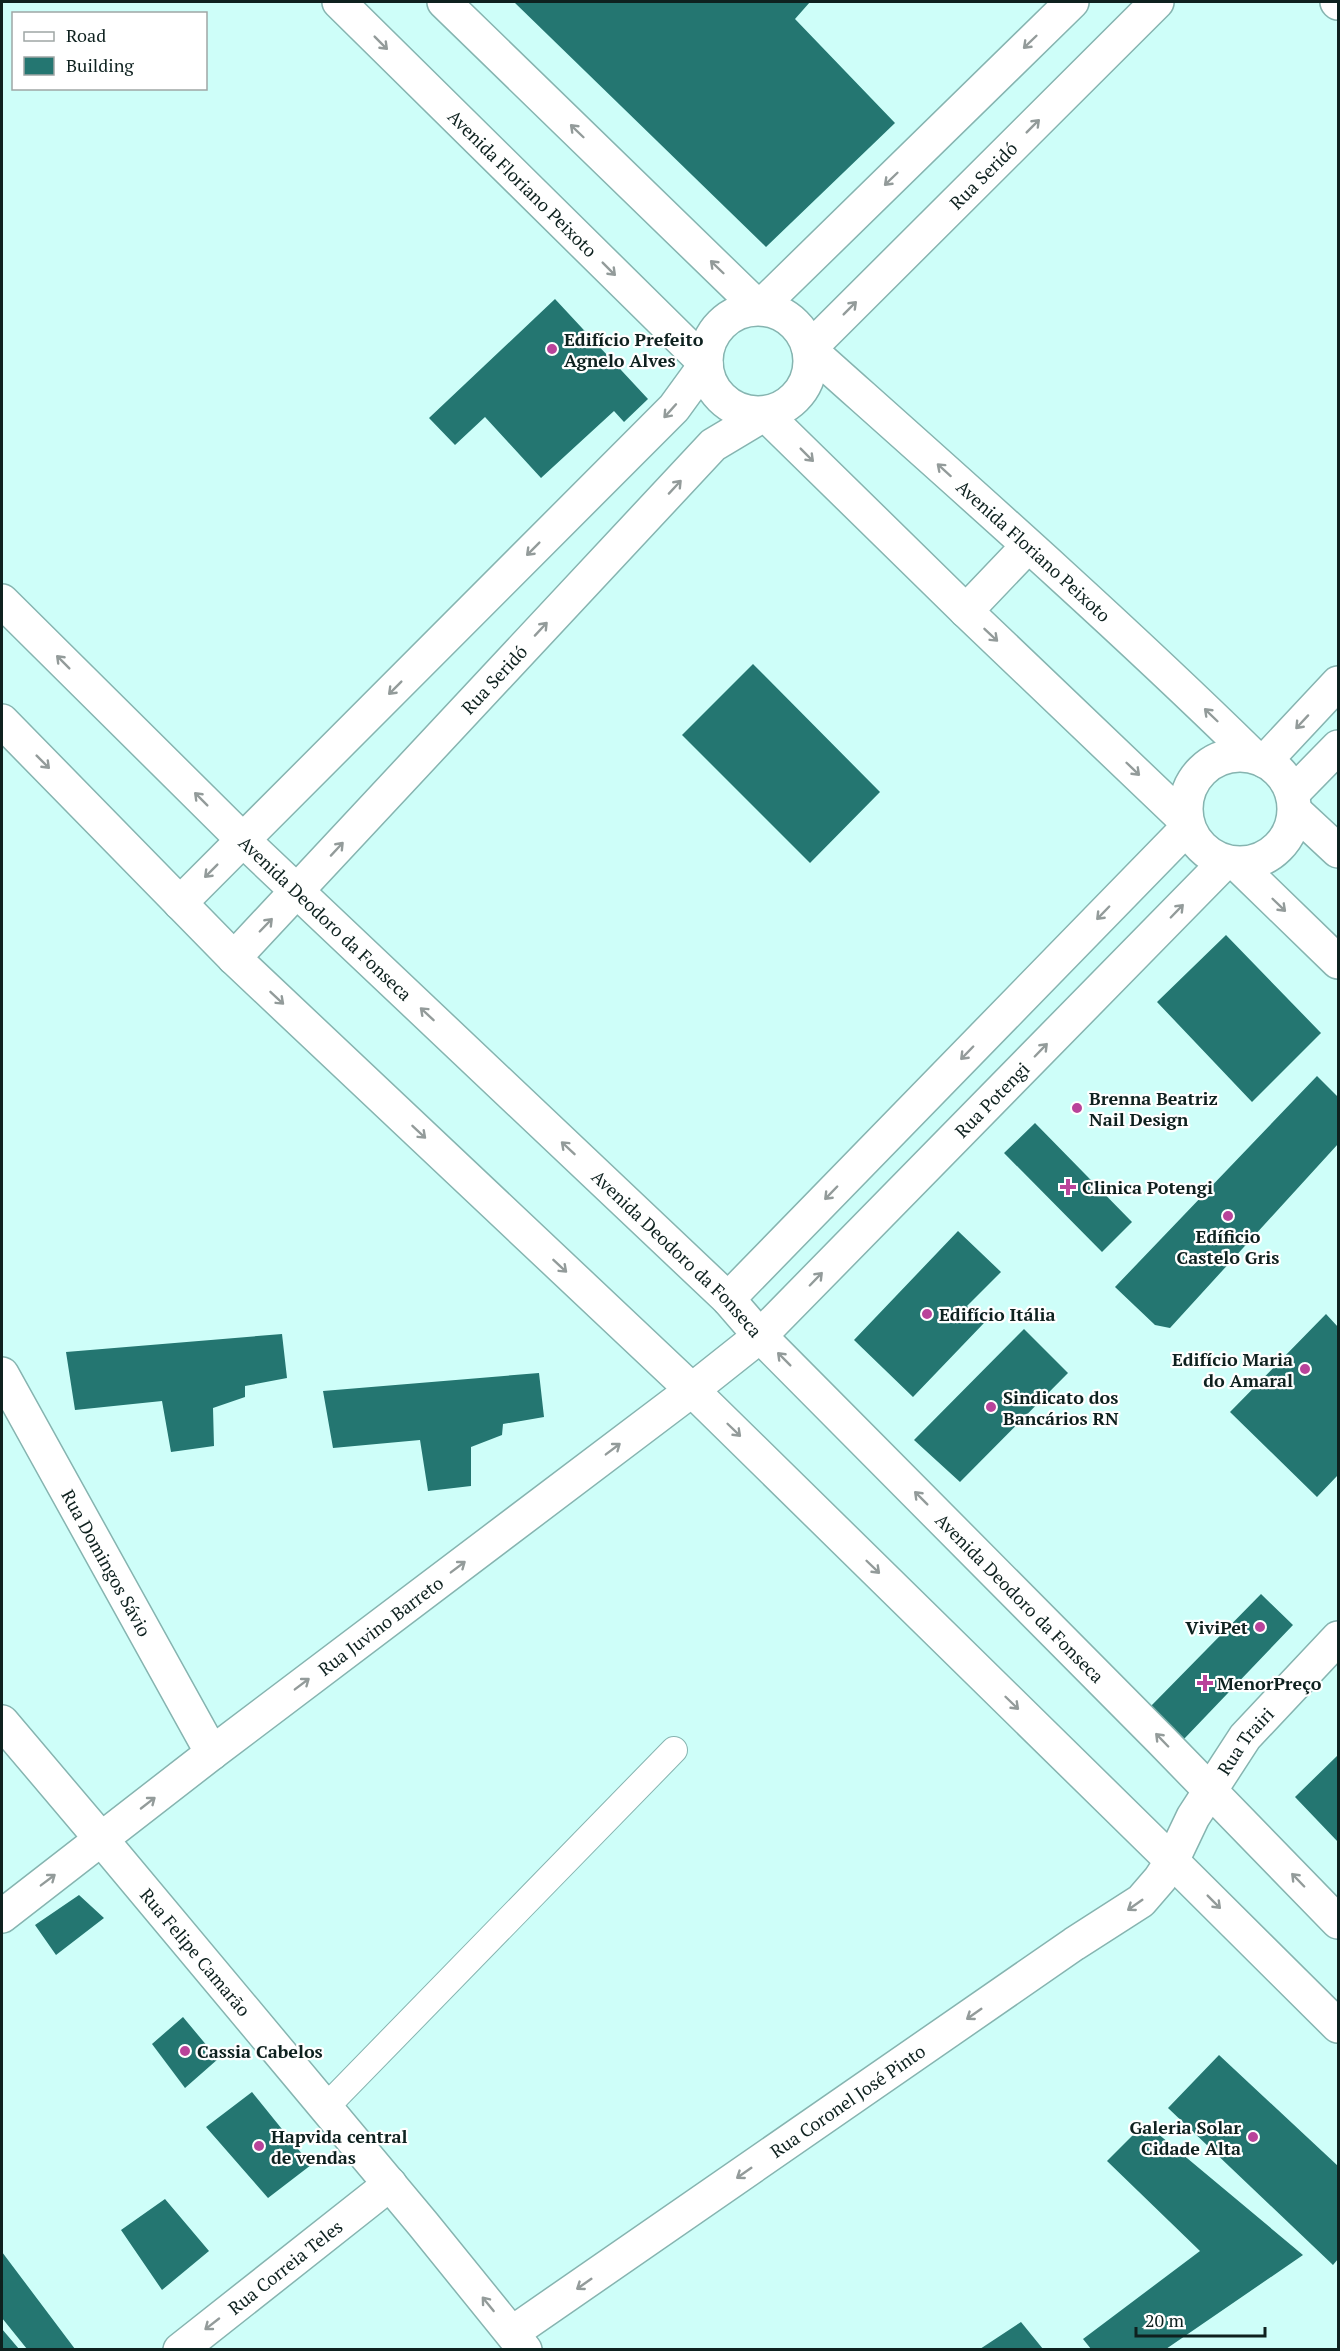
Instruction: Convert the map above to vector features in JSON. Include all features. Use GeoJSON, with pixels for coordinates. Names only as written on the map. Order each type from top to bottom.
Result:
{"type":"FeatureCollection","features":[{"type":"Feature","properties":{"kind":"main road","name":"Avenida Floriano Peixoto"},"geometry":{"type":"LineString","coordinates":[[339,2],[705,364]]}},
{"type":"Feature","properties":{"kind":"main road"},"geometry":{"type":"LineString","coordinates":[[444,2],[759,308]]}},
{"type":"Feature","properties":{"kind":"main road"},"geometry":{"type":"LineString","coordinates":[[759,308],[1072,2]]}},
{"type":"Feature","properties":{"kind":"main road","name":"Rua Seridó"},"geometry":{"type":"LineString","coordinates":[[809,350],[1157,2]]}},
{"type":"Feature","properties":{"kind":"main road"},"geometry":{"type":"LineString","coordinates":[[759,308],[776,311],[791,320],[802,333],[809,350],[810,366],[806,383],[796,398],[781,408],[765,414],[748,413],[731,406],[718,396],[709,381],[705,364],[707,347],[721,325],[742,311],[759,308]]}},
{"type":"Feature","properties":{"kind":"main road","name":"Avenida Floriano Peixoto"},"geometry":{"type":"LineString","coordinates":[[809,350],[1028,546],[1259,758]]}},
{"type":"Feature","properties":{"kind":"main road"},"geometry":{"type":"LineString","coordinates":[[180,903],[674,408],[705,364]]}},
{"type":"Feature","properties":{"kind":"main road"},"geometry":{"type":"LineString","coordinates":[[765,414],[1188,824],[1202,849],[1231,863],[1338,962]]}},
{"type":"Feature","properties":{"kind":"main road","name":"Rua Seridó"},"geometry":{"type":"LineString","coordinates":[[234,958],[713,445],[765,414]]}},
{"type":"Feature","properties":{"kind":"main road"},"geometry":{"type":"LineString","coordinates":[[966,611],[1028,546]]}},
{"type":"Feature","properties":{"kind":"main road","name":"Avenida Deodoro da Fonseca"},"geometry":{"type":"LineString","coordinates":[[2,601],[243,840],[728,1299],[760,1336],[1338,1922]]}},
{"type":"Feature","properties":{"kind":"main road"},"geometry":{"type":"LineString","coordinates":[[1259,758],[1338,683]]}},
{"type":"Feature","properties":{"kind":"main road"},"geometry":{"type":"LineString","coordinates":[[2,721],[234,958],[692,1390],[1338,2026]]}},
{"type":"Feature","properties":{"kind":"main road"},"geometry":{"type":"LineString","coordinates":[[1294,802],[1338,747]]}},
{"type":"Feature","properties":{"kind":"main road"},"geometry":{"type":"LineString","coordinates":[[728,1299],[1188,824],[1186,804],[1191,787],[1199,774],[1210,764],[1223,758],[1238,755],[1259,758],[1277,768],[1287,780],[1294,802],[1291,828],[1283,843],[1270,855],[1254,862],[1231,863]]}},
{"type":"Feature","properties":{"kind":"main road"},"geometry":{"type":"LineString","coordinates":[[1294,802],[1338,851]]}},
{"type":"Feature","properties":{"kind":"main road","name":"Rua Potengi"},"geometry":{"type":"LineString","coordinates":[[760,1336],[1231,863]]}},
{"type":"Feature","properties":{"kind":"main road","name":"Rua Juvino Barreto"},"geometry":{"type":"LineString","coordinates":[[2,1916],[212,1753],[760,1336]]}},
{"type":"Feature","properties":{"kind":"main road","name":"Rua Domingos Sávio"},"geometry":{"type":"LineString","coordinates":[[2,1374],[212,1753]]}},
{"type":"Feature","properties":{"kind":"main road","name":"Rua Trairi"},"geometry":{"type":"LineString","coordinates":[[1172,1861],[1192,1817],[1245,1737],[1338,1638]]}},
{"type":"Feature","properties":{"kind":"main road","name":"Rua Felipe Camarão"},"geometry":{"type":"LineString","coordinates":[[2,1722],[326,2107],[519,2341]]}},
{"type":"Feature","properties":{"kind":"main road","name":"Rua Coronel José Pinto"},"geometry":{"type":"LineString","coordinates":[[519,2341],[1064,1951],[1141,1901],[1172,1861]]}},
{"type":"Feature","properties":{"kind":"main road","name":"Rua Correia Teles"},"geometry":{"type":"LineString","coordinates":[[180,2349],[390,2184]]}},
{"type":"Feature","properties":{"kind":"lane"},"geometry":{"type":"LineString","coordinates":[[326,2107],[674,1750]]}},
{"type":"Feature","properties":{"kind":"building"},"geometry":{"type":"Polygon","coordinates":[[[514,2],[810,2],[795,19],[895,123],[766,247],[514,2]]]}},
{"type":"Feature","properties":{"kind":"building","name":"Edifício Prefeito Agnelo Alves"},"geometry":{"type":"Polygon","coordinates":[[[555,299],[648,399],[624,422],[614,411],[541,478],[485,417],[455,445],[429,418],[555,299]]]}},
{"type":"Feature","properties":{"kind":"building"},"geometry":{"type":"Polygon","coordinates":[[[753,664],[880,792],[810,863],[682,735],[753,664]]]}},
{"type":"Feature","properties":{"kind":"building"},"geometry":{"type":"Polygon","coordinates":[[[1226,935],[1321,1033],[1252,1102],[1157,1002],[1226,935]]]}},
{"type":"Feature","properties":{"kind":"building","name":"Edíficio Castelo Gris"},"geometry":{"type":"Polygon","coordinates":[[[1317,1076],[1338,1097],[1338,1144],[1170,1328],[1155,1325],[1115,1287],[1317,1076]]]}},
{"type":"Feature","properties":{"kind":"building","name":"Clinica Potengi"},"geometry":{"type":"Polygon","coordinates":[[[1035,1123],[1132,1222],[1102,1252],[1004,1153],[1035,1123]]]}},
{"type":"Feature","properties":{"kind":"building","name":"Edifício Itália"},"geometry":{"type":"Polygon","coordinates":[[[958,1231],[1001,1272],[967,1306],[984,1323],[913,1397],[854,1340],[958,1231]]]}},
{"type":"Feature","properties":{"kind":"building","name":"Edifício Maria do Amaral"},"geometry":{"type":"Polygon","coordinates":[[[1326,1314],[1338,1327],[1338,1475],[1317,1497],[1230,1412],[1326,1314]]]}},
{"type":"Feature","properties":{"kind":"building","name":"Sindicato dos Bancários RN"},"geometry":{"type":"Polygon","coordinates":[[[1024,1329],[1068,1373],[960,1482],[914,1440],[1024,1329]]]}},
{"type":"Feature","properties":{"kind":"building"},"geometry":{"type":"Polygon","coordinates":[[[282,1334],[287,1378],[245,1386],[245,1397],[213,1408],[214,1446],[171,1452],[162,1401],[75,1410],[66,1352],[282,1334]]]}},
{"type":"Feature","properties":{"kind":"building"},"geometry":{"type":"Polygon","coordinates":[[[539,1373],[544,1417],[503,1424],[502,1435],[471,1447],[471,1486],[428,1491],[420,1440],[333,1448],[323,1391],[539,1373]]]}},
{"type":"Feature","properties":{"kind":"building","name":"MenorPreço"},"geometry":{"type":"Polygon","coordinates":[[[1261,1594],[1293,1625],[1184,1739],[1151,1706],[1261,1594]]]}},
{"type":"Feature","properties":{"kind":"building"},"geometry":{"type":"Polygon","coordinates":[[[1338,1755],[1338,1842],[1295,1797],[1338,1755]]]}},
{"type":"Feature","properties":{"kind":"building"},"geometry":{"type":"Polygon","coordinates":[[[79,1895],[104,1918],[56,1955],[35,1925],[79,1895]]]}},
{"type":"Feature","properties":{"kind":"building","name":"Cassia Cabelos"},"geometry":{"type":"Polygon","coordinates":[[[183,2017],[218,2059],[185,2088],[152,2044],[183,2017]]]}},
{"type":"Feature","properties":{"kind":"building","name":"Galeria Solar Cidade Alta"},"geometry":{"type":"Polygon","coordinates":[[[1219,2055],[1338,2166],[1338,2259],[1333,2265],[1168,2108],[1219,2055]]]}},
{"type":"Feature","properties":{"kind":"building","name":"Hapvida central de vendas"},"geometry":{"type":"Polygon","coordinates":[[[252,2092],[311,2165],[268,2198],[206,2127],[252,2092]]]}},
{"type":"Feature","properties":{"kind":"building"},"geometry":{"type":"Polygon","coordinates":[[[1145,2123],[1303,2255],[1166,2349],[1091,2349],[1083,2339],[1200,2251],[1107,2161],[1145,2123]]]}},
{"type":"Feature","properties":{"kind":"building"},"geometry":{"type":"Polygon","coordinates":[[[165,2199],[209,2251],[162,2290],[121,2230],[165,2199]]]}},
{"type":"Feature","properties":{"kind":"building"},"geometry":{"type":"Polygon","coordinates":[[[2,2252],[75,2349],[27,2349],[2,2318],[2,2252]]]}},
{"type":"Feature","properties":{"kind":"building"},"geometry":{"type":"Polygon","coordinates":[[[1021,2322],[1043,2349],[980,2349],[1021,2322]]]}},
{"type":"Feature","properties":{"kind":"building"},"geometry":{"type":"Polygon","coordinates":[[[2,2329],[19,2349],[2,2349],[2,2329]]]}},
{"type":"Feature","properties":{"kind":"place","name":"Edifício Prefeito Agnelo Alves"},"geometry":{"type":"Point","coordinates":[552,349]}},
{"type":"Feature","properties":{"kind":"place","name":"Brenna Beatriz Nail Design"},"geometry":{"type":"Point","coordinates":[1077,1108]}},
{"type":"Feature","properties":{"kind":"place","name":"Clinica Potengi"},"geometry":{"type":"Point","coordinates":[1068,1187]}},
{"type":"Feature","properties":{"kind":"place","name":"Edíficio Castelo Gris"},"geometry":{"type":"Point","coordinates":[1228,1216]}},
{"type":"Feature","properties":{"kind":"place","name":"Edifício Itália"},"geometry":{"type":"Point","coordinates":[927,1314]}},
{"type":"Feature","properties":{"kind":"place","name":"Edifício Maria do Amaral"},"geometry":{"type":"Point","coordinates":[1305,1369]}},
{"type":"Feature","properties":{"kind":"place","name":"Sindicato dos Bancários RN"},"geometry":{"type":"Point","coordinates":[991,1407]}},
{"type":"Feature","properties":{"kind":"place","name":"ViviPet"},"geometry":{"type":"Point","coordinates":[1260,1627]}},
{"type":"Feature","properties":{"kind":"place","name":"MenorPreço"},"geometry":{"type":"Point","coordinates":[1205,1683]}},
{"type":"Feature","properties":{"kind":"place","name":"Cassia Cabelos"},"geometry":{"type":"Point","coordinates":[185,2051]}},
{"type":"Feature","properties":{"kind":"place","name":"Galeria Solar Cidade Alta"},"geometry":{"type":"Point","coordinates":[1253,2137]}},
{"type":"Feature","properties":{"kind":"place","name":"Hapvida central de vendas"},"geometry":{"type":"Point","coordinates":[259,2146]}}]}
